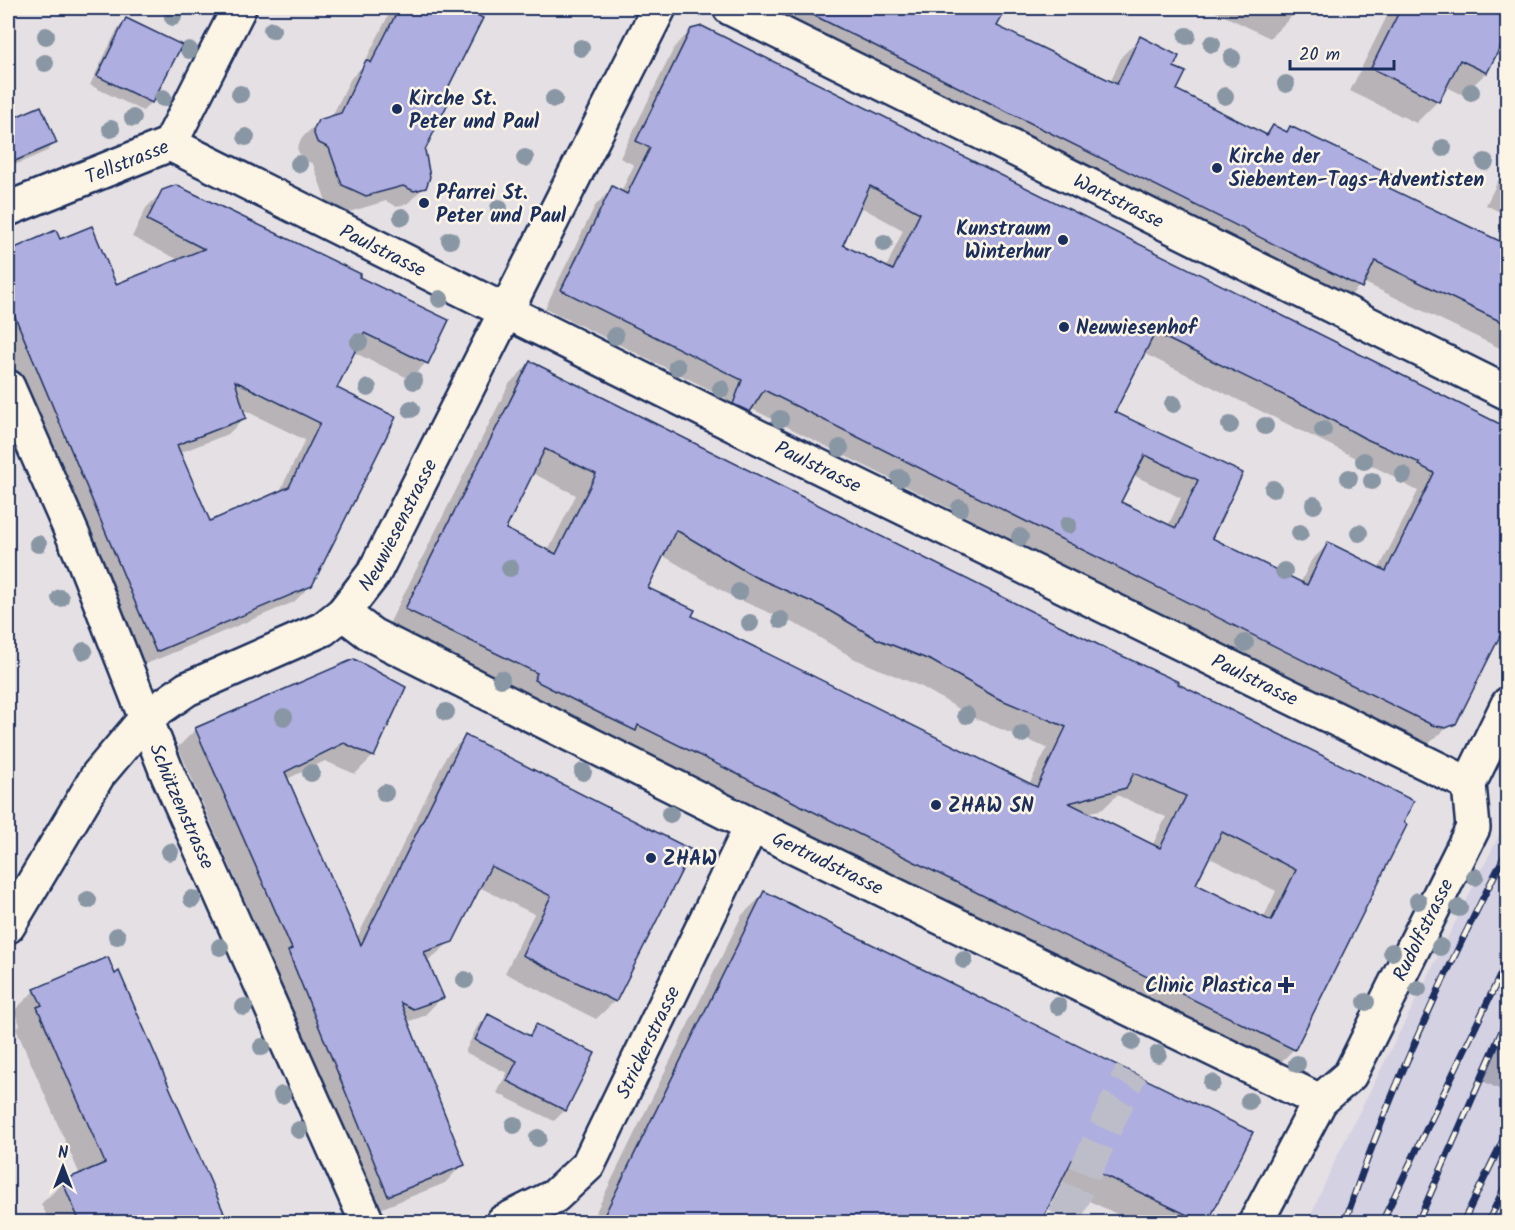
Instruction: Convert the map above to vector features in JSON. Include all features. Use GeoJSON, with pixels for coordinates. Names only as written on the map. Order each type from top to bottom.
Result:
{"type":"FeatureCollection","features":[{"type":"Feature","properties":{"kind":"street","name":"Tellstrasse"},"geometry":{"type":"LineString","coordinates":[[8,208],[170,144],[239,8]]}},
{"type":"Feature","properties":{"kind":"street","name":"Neuwiesenstrasse"},"geometry":{"type":"LineString","coordinates":[[8,926],[98,775],[147,717],[187,689],[323,628],[343,613],[374,573],[505,309],[659,8]]}},
{"type":"Feature","properties":{"kind":"street","name":"Wartstrasse"},"geometry":{"type":"LineString","coordinates":[[730,8],[1508,393]]}},
{"type":"Feature","properties":{"kind":"street","name":"Paulstrasse"},"geometry":{"type":"LineString","coordinates":[[170,144],[738,427],[1469,784]]}},
{"type":"Feature","properties":{"kind":"street","name":"Schützenstrasse"},"geometry":{"type":"LineString","coordinates":[[8,387],[85,563],[168,775],[367,1222]]}},
{"type":"Feature","properties":{"kind":"street","name":"Gertrudstrasse"},"geometry":{"type":"LineString","coordinates":[[343,613],[372,635],[752,825],[1320,1101]]}},
{"type":"Feature","properties":{"kind":"street"},"geometry":{"type":"LineString","coordinates":[[1469,784],[1508,704]]}},
{"type":"Feature","properties":{"kind":"street","name":"Rudolfstrasse"},"geometry":{"type":"LineString","coordinates":[[1256,1222],[1301,1142],[1320,1101],[1350,1075],[1473,828],[1469,784]]}},
{"type":"Feature","properties":{"kind":"street","name":"Strickerstrasse"},"geometry":{"type":"LineString","coordinates":[[502,1222],[555,1196],[588,1165],[752,825]]}},
{"type":"Feature","properties":{"kind":"shaded area"},"geometry":{"type":"Polygon","coordinates":[[[1507,820],[1507,1222],[1308,1222],[1336,1158],[1507,820]]]}},
{"type":"Feature","properties":{"kind":"building","name":"Kirche St. Peter und Paul"},"geometry":{"type":"Polygon","coordinates":[[[399,8],[473,8],[475,14],[483,18],[443,98],[449,101],[425,150],[430,177],[426,188],[414,191],[403,186],[366,196],[342,185],[329,148],[317,142],[313,131],[318,120],[341,113],[366,60],[371,63],[399,8]]]}},
{"type":"Feature","properties":{"kind":"building"},"geometry":{"type":"Polygon","coordinates":[[[799,8],[1007,8],[997,26],[1117,84],[1140,36],[1179,56],[1174,67],[1186,72],[1177,90],[1267,135],[1273,125],[1287,132],[1290,126],[1395,176],[1389,188],[1508,245],[1508,325],[1375,261],[1362,288],[799,8]]]}},
{"type":"Feature","properties":{"kind":"building"},"geometry":{"type":"Polygon","coordinates":[[[1401,8],[1508,8],[1508,32],[1487,73],[1460,60],[1439,102],[1371,68],[1401,8]]]}},
{"type":"Feature","properties":{"kind":"building"},"geometry":{"type":"Polygon","coordinates":[[[126,18],[182,45],[152,103],[97,76],[126,18]]]}},
{"type":"Feature","properties":{"kind":"building"},"geometry":{"type":"Polygon","coordinates":[[[702,26],[1508,428],[1508,620],[1456,724],[1446,728],[1432,725],[764,390],[750,412],[733,404],[742,380],[561,290],[612,186],[627,194],[650,148],[636,141],[691,29],[702,26]],[[870,186],[843,245],[893,270],[920,213],[870,186]],[[1155,333],[1115,412],[1243,473],[1212,538],[1307,585],[1328,542],[1386,571],[1434,473],[1419,465],[1420,463],[1364,438],[1308,407],[1155,333]],[[1145,455],[1121,502],[1176,528],[1198,480],[1145,455]]]}},
{"type":"Feature","properties":{"kind":"building"},"geometry":{"type":"Polygon","coordinates":[[[41,106],[57,143],[8,164],[8,120],[41,106]]]}},
{"type":"Feature","properties":{"kind":"building"},"geometry":{"type":"Polygon","coordinates":[[[176,185],[361,274],[359,277],[449,320],[428,364],[364,333],[337,388],[396,417],[312,586],[156,652],[8,300],[8,251],[56,230],[60,239],[92,226],[116,284],[204,249],[147,220],[162,190],[176,185]],[[235,381],[246,418],[177,445],[210,521],[289,487],[320,423],[235,381]]]}},
{"type":"Feature","properties":{"kind":"building"},"geometry":{"type":"Polygon","coordinates":[[[530,361],[1105,648],[1179,682],[1178,684],[1414,801],[1404,822],[1407,825],[1295,1050],[638,725],[636,731],[605,716],[534,680],[537,673],[405,609],[530,361]],[[545,449],[506,529],[556,554],[596,474],[545,449]],[[676,530],[648,588],[695,610],[692,616],[1037,787],[1066,727],[997,698],[932,661],[877,639],[823,607],[755,577],[676,530]],[[1134,773],[1126,788],[1069,803],[1160,848],[1186,796],[1134,773]],[[1222,832],[1196,884],[1271,921],[1296,870],[1222,832]]]}},
{"type":"Feature","properties":{"kind":"building"},"geometry":{"type":"Polygon","coordinates":[[[354,659],[406,687],[374,757],[344,743],[285,772],[361,945],[465,735],[692,850],[616,1002],[522,955],[551,896],[491,866],[453,942],[424,952],[444,998],[413,1009],[401,1003],[465,1165],[388,1196],[288,951],[292,949],[195,728],[354,659]]]}},
{"type":"Feature","properties":{"kind":"building"},"geometry":{"type":"Polygon","coordinates":[[[764,891],[1253,1132],[1208,1222],[1202,1222],[1072,1160],[1041,1222],[601,1222],[764,891]]]}},
{"type":"Feature","properties":{"kind":"building"},"geometry":{"type":"Polygon","coordinates":[[[108,957],[115,974],[119,971],[228,1222],[80,1222],[62,1181],[105,1163],[37,1007],[42,1005],[34,989],[108,957]]]}},
{"type":"Feature","properties":{"kind":"building"},"geometry":{"type":"Polygon","coordinates":[[[488,1014],[530,1036],[536,1024],[595,1053],[566,1111],[507,1081],[517,1061],[475,1040],[488,1014]]]}},
{"type":"Feature","properties":{"kind":"tunnel"},"geometry":{"type":"LineString","coordinates":[[1064,1218],[1131,1072]]}},
{"type":"Feature","properties":{"kind":"railway"},"geometry":{"type":"LineString","coordinates":[[1345,1222],[1380,1127],[1419,1033],[1508,849]]}},
{"type":"Feature","properties":{"kind":"railway"},"geometry":{"type":"LineString","coordinates":[[1382,1222],[1508,959]]}},
{"type":"Feature","properties":{"kind":"railway"},"geometry":{"type":"LineString","coordinates":[[1418,1222],[1508,1017]]}},
{"type":"Feature","properties":{"kind":"railway"},"geometry":{"type":"LineString","coordinates":[[1463,1222],[1508,1130]]}},
{"type":"Feature","properties":{"kind":"railway"},"geometry":{"type":"LineString","coordinates":[[1488,1222],[1508,1180]]}},
{"type":"Feature","properties":{"kind":"place","name":"Kirche St. Peter und Paul"},"geometry":{"type":"Point","coordinates":[397,109]}},
{"type":"Feature","properties":{"kind":"place","name":"Kirche der Siebenten-Tags-Adventisten"},"geometry":{"type":"Point","coordinates":[1217,168]}},
{"type":"Feature","properties":{"kind":"place","name":"Pfarrei St. Peter und Paul"},"geometry":{"type":"Point","coordinates":[424,203]}},
{"type":"Feature","properties":{"kind":"place","name":"Kunstraum Winterhur"},"geometry":{"type":"Point","coordinates":[1063,240]}},
{"type":"Feature","properties":{"kind":"place","name":"Neuwiesenhof"},"geometry":{"type":"Point","coordinates":[1064,327]}},
{"type":"Feature","properties":{"kind":"place","name":"ZHAW SN"},"geometry":{"type":"Point","coordinates":[936,805]}},
{"type":"Feature","properties":{"kind":"place","name":"ZHAW"},"geometry":{"type":"Point","coordinates":[651,858]}},
{"type":"Feature","properties":{"kind":"place","name":"Clinic Plastica"},"geometry":{"type":"Point","coordinates":[1286,985]}}]}
